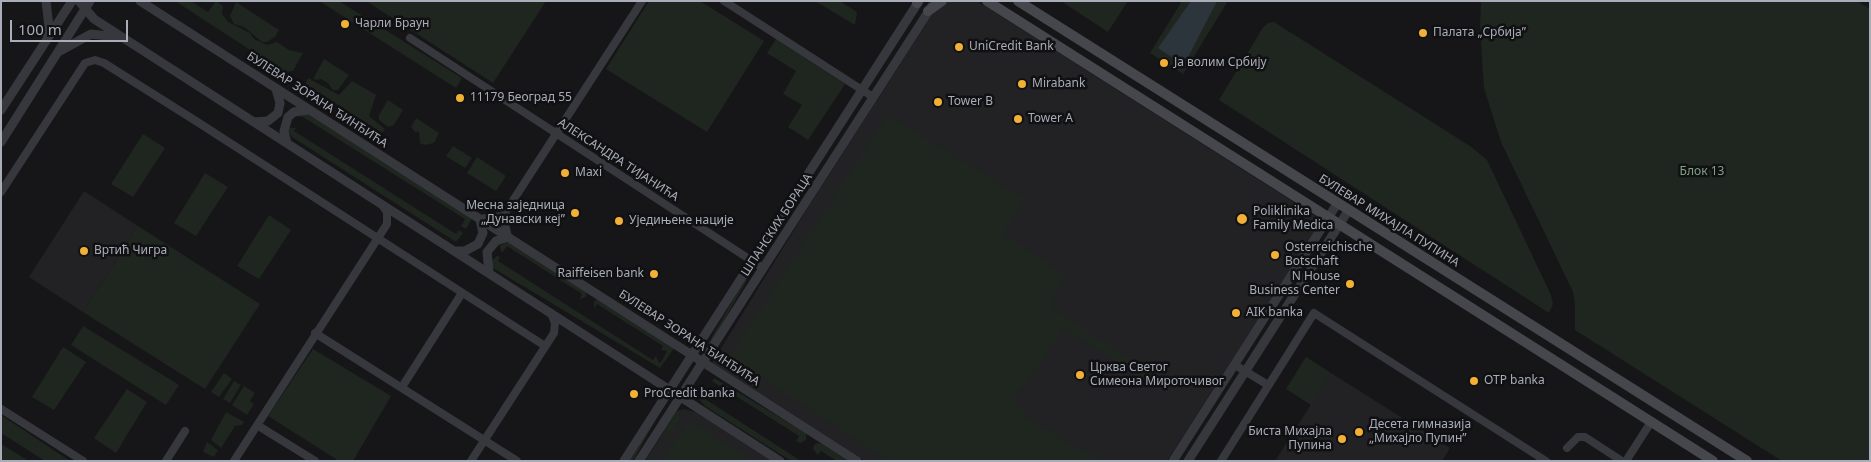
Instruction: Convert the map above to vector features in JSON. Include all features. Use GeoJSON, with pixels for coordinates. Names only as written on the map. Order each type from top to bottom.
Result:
{"type":"FeatureCollection","features":[{"type":"Feature","properties":{"kind":"main road"},"geometry":{"type":"LineString","coordinates":[[928,11],[942,1]]}},
{"type":"Feature","properties":{"kind":"main road"},"geometry":{"type":"LineString","coordinates":[[988,1],[1713,461]]}},
{"type":"Feature","properties":{"kind":"main road","name":"БУЛЕВАР МИХАЈЛА ПУПИНА"},"geometry":{"type":"LineString","coordinates":[[1018,1],[1747,461]]}},
{"type":"Feature","properties":{"kind":"main road"},"geometry":{"type":"LineString","coordinates":[[1144,100],[1152,86]]}},
{"type":"Feature","properties":{"kind":"main road"},"geometry":{"type":"LineString","coordinates":[[1538,351],[1548,336]]}},
{"type":"Feature","properties":{"kind":"street"},"geometry":{"type":"LineString","coordinates":[[45,43],[49,27],[46,1]]}},
{"type":"Feature","properties":{"kind":"street"},"geometry":{"type":"LineString","coordinates":[[1,110],[72,1]]}},
{"type":"Feature","properties":{"kind":"street"},"geometry":{"type":"LineString","coordinates":[[79,1],[88,5],[94,19],[381,204],[456,250],[780,461]]}},
{"type":"Feature","properties":{"kind":"street"},"geometry":{"type":"LineString","coordinates":[[489,272],[487,252],[496,241],[508,237],[502,216],[642,1]]}},
{"type":"Feature","properties":{"kind":"street"},"geometry":{"type":"LineString","coordinates":[[724,1],[873,97]]}},
{"type":"Feature","properties":{"kind":"street","name":"ШПАНСКИХ БОРАЦА"},"geometry":{"type":"LineString","coordinates":[[639,461],[935,1]]}},
{"type":"Feature","properties":{"kind":"street","name":"БУЛЕВАР ЗОРАНА ЂИНЂИЋА"},"geometry":{"type":"LineString","coordinates":[[143,2],[857,461]]}},
{"type":"Feature","properties":{"kind":"street","name":"ШПАНСКИХ БОРАЦА"},"geometry":{"type":"LineString","coordinates":[[624,461],[918,2]]}},
{"type":"Feature","properties":{"kind":"street"},"geometry":{"type":"LineString","coordinates":[[1,142],[88,5]]}},
{"type":"Feature","properties":{"kind":"street"},"geometry":{"type":"LineString","coordinates":[[58,53],[90,34],[106,34],[127,40]]}},
{"type":"Feature","properties":{"kind":"street","name":"АЛЕКСАНДРА ТИЈАНИЋА"},"geometry":{"type":"LineString","coordinates":[[410,38],[763,268]]}},
{"type":"Feature","properties":{"kind":"street"},"geometry":{"type":"LineString","coordinates":[[1,192],[77,74],[85,63],[95,60],[104,63],[545,346]]}},
{"type":"Feature","properties":{"kind":"street"},"geometry":{"type":"LineString","coordinates":[[254,122],[268,121],[278,113],[280,103],[276,89]]}},
{"type":"Feature","properties":{"kind":"street"},"geometry":{"type":"LineString","coordinates":[[287,144],[284,131],[288,117],[294,112],[309,110]]}},
{"type":"Feature","properties":{"kind":"street"},"geometry":{"type":"LineString","coordinates":[[381,204],[387,212],[388,224]]}},
{"type":"Feature","properties":{"kind":"street"},"geometry":{"type":"LineString","coordinates":[[1173,461],[1337,204]]}},
{"type":"Feature","properties":{"kind":"street"},"geometry":{"type":"LineString","coordinates":[[1188,461],[1348,211]]}},
{"type":"Feature","properties":{"kind":"street"},"geometry":{"type":"LineString","coordinates":[[456,250],[465,252],[478,244],[483,233],[480,219],[502,216]]}},
{"type":"Feature","properties":{"kind":"street"},"geometry":{"type":"LineString","coordinates":[[234,461],[315,333],[388,224],[400,220],[410,222]]}},
{"type":"Feature","properties":{"kind":"street"},"geometry":{"type":"LineString","coordinates":[[402,387],[462,293]]}},
{"type":"Feature","properties":{"kind":"street"},"geometry":{"type":"LineString","coordinates":[[550,312],[555,323],[554,333]]}},
{"type":"Feature","properties":{"kind":"street"},"geometry":{"type":"LineString","coordinates":[[1221,461],[1314,312],[1546,461]]}},
{"type":"Feature","properties":{"kind":"street"},"geometry":{"type":"LineString","coordinates":[[471,461],[554,333],[562,328],[574,327]]}},
{"type":"Feature","properties":{"kind":"street"},"geometry":{"type":"LineString","coordinates":[[315,333],[517,461]]}},
{"type":"Feature","properties":{"kind":"street"},"geometry":{"type":"LineString","coordinates":[[1235,364],[1268,385]]}},
{"type":"Feature","properties":{"kind":"street"},"geometry":{"type":"LineString","coordinates":[[1,409],[83,461]]}},
{"type":"Feature","properties":{"kind":"street"},"geometry":{"type":"LineString","coordinates":[[1567,448],[1578,437],[1585,437],[1627,460],[1651,422]]}},
{"type":"Feature","properties":{"kind":"street"},"geometry":{"type":"LineString","coordinates":[[257,425],[314,461]]}},
{"type":"Feature","properties":{"kind":"street"},"geometry":{"type":"LineString","coordinates":[[166,461],[185,431]]}},
{"type":"Feature","properties":{"kind":"shaded area"},"geometry":{"type":"Polygon","coordinates":[[[941,1],[977,1],[1322,220],[1167,461],[865,461],[712,363],[809,206],[941,1]]]}},
{"type":"Feature","properties":{"kind":"shaded area"},"geometry":{"type":"Polygon","coordinates":[[[1191,1],[1217,1],[1184,65],[1158,48],[1191,1]]]}},
{"type":"Feature","properties":{"kind":"shaded area","name":"Вртић Чигра"},"geometry":{"type":"Polygon","coordinates":[[[84,191],[138,226],[83,312],[29,277],[84,191]]]}},
{"type":"Feature","properties":{"kind":"shaded area","name":"Десета гимназија „Михајло Пупин”"},"geometry":{"type":"Polygon","coordinates":[[[1331,373],[1450,448],[1442,461],[1275,461],[1331,373]]]}},
{"type":"Feature","properties":{"kind":"shaded area"},"geometry":{"type":"Polygon","coordinates":[[[684,409],[699,413],[773,461],[645,461],[677,411],[684,409]]]}},
{"type":"Feature","properties":{"kind":"green space"},"geometry":{"type":"Polygon","coordinates":[[[175,1],[191,1],[208,12],[216,1],[223,6],[222,14],[228,22],[250,33],[254,39],[267,45],[277,42],[289,50],[303,53],[293,71],[284,72],[175,1]]]}},
{"type":"Feature","properties":{"kind":"green space"},"geometry":{"type":"Polygon","coordinates":[[[319,1],[339,1],[462,78],[456,88],[319,1]]]}},
{"type":"Feature","properties":{"kind":"green space"},"geometry":{"type":"Polygon","coordinates":[[[366,1],[546,1],[493,83],[366,1]]]}},
{"type":"Feature","properties":{"kind":"green space"},"geometry":{"type":"Polygon","coordinates":[[[649,1],[700,1],[764,41],[707,132],[606,69],[649,1]]]}},
{"type":"Feature","properties":{"kind":"green space"},"geometry":{"type":"Polygon","coordinates":[[[815,1],[840,1],[857,12],[855,25],[815,1]]]}},
{"type":"Feature","properties":{"kind":"green space"},"geometry":{"type":"Polygon","coordinates":[[[1061,1],[1128,1],[1108,32],[1061,1]]]}},
{"type":"Feature","properties":{"kind":"green space"},"geometry":{"type":"Polygon","coordinates":[[[1182,1],[1228,1],[1183,74],[1150,53],[1182,1]]]}},
{"type":"Feature","properties":{"kind":"green space","name":"Блок 13"},"geometry":{"type":"Polygon","coordinates":[[[1481,1],[1857,1],[1870,9],[1870,461],[1782,461],[1575,330],[1573,292],[1501,142],[1484,88],[1480,27],[1481,1]]]}},
{"type":"Feature","properties":{"kind":"green space"},"geometry":{"type":"Polygon","coordinates":[[[236,2],[279,30],[275,37],[267,42],[262,42],[244,27],[234,24],[230,16],[236,2]]]}},
{"type":"Feature","properties":{"kind":"green space"},"geometry":{"type":"Polygon","coordinates":[[[1274,22],[1470,146],[1487,160],[1551,295],[1553,304],[1549,313],[1219,100],[1262,29],[1268,23],[1274,22]]]}},
{"type":"Feature","properties":{"kind":"green space"},"geometry":{"type":"Polygon","coordinates":[[[776,39],[845,84],[808,140],[788,127],[802,105],[783,94],[796,71],[767,53],[776,39]]]}},
{"type":"Feature","properties":{"kind":"green space"},"geometry":{"type":"Polygon","coordinates":[[[324,59],[349,75],[338,90],[333,90],[328,83],[321,79],[315,80],[314,77],[324,59]]]}},
{"type":"Feature","properties":{"kind":"green space"},"geometry":{"type":"Polygon","coordinates":[[[308,78],[339,95],[352,81],[376,95],[369,116],[385,129],[382,133],[305,84],[308,78]]]}},
{"type":"Feature","properties":{"kind":"green space"},"geometry":{"type":"Polygon","coordinates":[[[388,100],[403,110],[394,125],[388,127],[379,120],[379,115],[388,100]]]}},
{"type":"Feature","properties":{"kind":"green space"},"geometry":{"type":"Polygon","coordinates":[[[306,111],[473,217],[466,229],[461,226],[465,219],[303,117],[298,116],[306,111]]]}},
{"type":"Feature","properties":{"kind":"green space"},"geometry":{"type":"Polygon","coordinates":[[[888,115],[1025,199],[1003,234],[1066,275],[1050,307],[1146,370],[1142,377],[1064,328],[1028,382],[1019,389],[1015,396],[1016,403],[1025,412],[1026,417],[1097,459],[1107,461],[889,461],[729,357],[888,115]]]}},
{"type":"Feature","properties":{"kind":"green space"},"geometry":{"type":"Polygon","coordinates":[[[416,118],[439,133],[434,143],[424,145],[420,143],[419,132],[415,132],[411,127],[416,118]]]}},
{"type":"Feature","properties":{"kind":"green space"},"geometry":{"type":"Polygon","coordinates":[[[289,128],[296,128],[294,131],[456,234],[459,230],[463,233],[456,242],[292,137],[288,131],[289,128]]]}},
{"type":"Feature","properties":{"kind":"green space"},"geometry":{"type":"Polygon","coordinates":[[[143,134],[165,148],[133,197],[111,184],[143,134]]]}},
{"type":"Feature","properties":{"kind":"green space"},"geometry":{"type":"Polygon","coordinates":[[[453,146],[472,158],[465,168],[446,156],[453,146]]]}},
{"type":"Feature","properties":{"kind":"green space"},"geometry":{"type":"Polygon","coordinates":[[[477,157],[506,176],[496,191],[467,173],[477,157]]]}},
{"type":"Feature","properties":{"kind":"green space"},"geometry":{"type":"Polygon","coordinates":[[[205,173],[228,187],[196,236],[174,223],[205,173]]]}},
{"type":"Feature","properties":{"kind":"green space"},"geometry":{"type":"Polygon","coordinates":[[[269,215],[291,230],[259,279],[237,266],[269,215]]]}},
{"type":"Feature","properties":{"kind":"green space"},"geometry":{"type":"Polygon","coordinates":[[[138,226],[260,304],[205,389],[83,312],[138,226]]]}},
{"type":"Feature","properties":{"kind":"green space"},"geometry":{"type":"Polygon","coordinates":[[[508,241],[587,292],[586,297],[580,299],[582,294],[507,246],[503,252],[501,251],[500,246],[508,241]]]}},
{"type":"Feature","properties":{"kind":"green space"},"geometry":{"type":"Polygon","coordinates":[[[497,256],[500,257],[498,261],[653,360],[656,356],[659,363],[662,361],[667,351],[661,350],[663,346],[597,304],[594,309],[594,302],[597,299],[675,347],[660,368],[493,268],[490,262],[497,256]]]}},
{"type":"Feature","properties":{"kind":"green space"},"geometry":{"type":"Polygon","coordinates":[[[745,279],[747,280],[710,345],[708,344],[745,279]]]}},
{"type":"Feature","properties":{"kind":"green space"},"geometry":{"type":"Polygon","coordinates":[[[83,326],[179,385],[166,405],[71,345],[83,326]]]}},
{"type":"Feature","properties":{"kind":"green space"},"geometry":{"type":"Polygon","coordinates":[[[63,347],[86,362],[54,410],[32,397],[63,347]]]}},
{"type":"Feature","properties":{"kind":"green space"},"geometry":{"type":"Polygon","coordinates":[[[313,349],[391,396],[353,461],[339,461],[268,416],[313,349]]]}},
{"type":"Feature","properties":{"kind":"green space"},"geometry":{"type":"Polygon","coordinates":[[[1306,357],[1331,373],[1311,405],[1286,389],[1306,357]]]}},
{"type":"Feature","properties":{"kind":"green space"},"geometry":{"type":"Polygon","coordinates":[[[224,373],[232,379],[219,397],[211,392],[224,373]]]}},
{"type":"Feature","properties":{"kind":"green space"},"geometry":{"type":"Polygon","coordinates":[[[714,378],[806,433],[806,440],[800,443],[796,441],[799,436],[712,381],[714,378]]]}},
{"type":"Feature","properties":{"kind":"green space"},"geometry":{"type":"Polygon","coordinates":[[[234,381],[241,385],[230,403],[223,399],[234,381]]]}},
{"type":"Feature","properties":{"kind":"green space"},"geometry":{"type":"Polygon","coordinates":[[[244,386],[255,393],[250,401],[254,404],[247,415],[232,405],[244,386]]]}},
{"type":"Feature","properties":{"kind":"green space"},"geometry":{"type":"Polygon","coordinates":[[[127,389],[147,402],[116,453],[94,438],[127,389]]]}},
{"type":"Feature","properties":{"kind":"green space"},"geometry":{"type":"Polygon","coordinates":[[[703,392],[702,397],[801,461],[791,461],[705,406],[699,399],[703,392]]]}},
{"type":"Feature","properties":{"kind":"green space"},"geometry":{"type":"Polygon","coordinates":[[[664,404],[633,461],[628,461],[664,404]]]}},
{"type":"Feature","properties":{"kind":"green space"},"geometry":{"type":"Polygon","coordinates":[[[677,411],[681,418],[654,461],[652,461],[671,430],[664,431],[677,411]]]}},
{"type":"Feature","properties":{"kind":"green space"},"geometry":{"type":"Polygon","coordinates":[[[226,412],[244,422],[242,425],[235,426],[221,448],[211,440],[226,412]]]}},
{"type":"Feature","properties":{"kind":"green space"},"geometry":{"type":"Polygon","coordinates":[[[1,415],[70,461],[45,461],[1,433],[1,415]]]}},
{"type":"Feature","properties":{"kind":"green space"},"geometry":{"type":"Polygon","coordinates":[[[695,424],[753,461],[662,461],[685,426],[695,424]]]}},
{"type":"Feature","properties":{"kind":"green space"},"geometry":{"type":"Polygon","coordinates":[[[207,442],[218,450],[214,457],[203,452],[207,442]]]}},
{"type":"Feature","properties":{"kind":"green space"},"geometry":{"type":"Polygon","coordinates":[[[817,443],[822,444],[848,461],[837,461],[821,451],[818,455],[813,449],[817,443]]]}},
{"type":"Feature","properties":{"kind":"green space"},"geometry":{"type":"Polygon","coordinates":[[[1,444],[29,461],[1,461],[1,444]]]}},
{"type":"Feature","properties":{"kind":"place","name":"Чарли Браун"},"geometry":{"type":"Point","coordinates":[345,24]}},
{"type":"Feature","properties":{"kind":"place","name":"Палата „Србија”"},"geometry":{"type":"Point","coordinates":[1423,33]}},
{"type":"Feature","properties":{"kind":"place","name":"UniCredit Bank"},"geometry":{"type":"Point","coordinates":[959,47]}},
{"type":"Feature","properties":{"kind":"place","name":"Ја волим Србију"},"geometry":{"type":"Point","coordinates":[1164,63]}},
{"type":"Feature","properties":{"kind":"place","name":"Mirabank"},"geometry":{"type":"Point","coordinates":[1022,84]}},
{"type":"Feature","properties":{"kind":"place","name":"11179 Београд 55"},"geometry":{"type":"Point","coordinates":[460,98]}},
{"type":"Feature","properties":{"kind":"place","name":"Tower B"},"geometry":{"type":"Point","coordinates":[938,102]}},
{"type":"Feature","properties":{"kind":"place","name":"Tower A"},"geometry":{"type":"Point","coordinates":[1018,119]}},
{"type":"Feature","properties":{"kind":"place","name":"Maxi"},"geometry":{"type":"Point","coordinates":[565,173]}},
{"type":"Feature","properties":{"kind":"place","name":"Месна заједница „Дунавски кеј”"},"geometry":{"type":"Point","coordinates":[575,213]}},
{"type":"Feature","properties":{"kind":"place","name":"Poliklinika Family Medica"},"geometry":{"type":"Point","coordinates":[1242,219]}},
{"type":"Feature","properties":{"kind":"place","name":"Уједињене нације"},"geometry":{"type":"Point","coordinates":[619,221]}},
{"type":"Feature","properties":{"kind":"place","name":"Вртић Чигра"},"geometry":{"type":"Point","coordinates":[84,251]}},
{"type":"Feature","properties":{"kind":"place","name":"Osterreichische Botschaft"},"geometry":{"type":"Point","coordinates":[1275,255]}},
{"type":"Feature","properties":{"kind":"place","name":"Raiffeisen bank"},"geometry":{"type":"Point","coordinates":[654,274]}},
{"type":"Feature","properties":{"kind":"place","name":"N House Business Center"},"geometry":{"type":"Point","coordinates":[1350,284]}},
{"type":"Feature","properties":{"kind":"place","name":"AIK banka"},"geometry":{"type":"Point","coordinates":[1236,313]}},
{"type":"Feature","properties":{"kind":"place","name":"Црква Светог Симеона Мироточивог"},"geometry":{"type":"Point","coordinates":[1080,375]}},
{"type":"Feature","properties":{"kind":"place","name":"OTP banka"},"geometry":{"type":"Point","coordinates":[1474,381]}},
{"type":"Feature","properties":{"kind":"place","name":"ProCredit banka"},"geometry":{"type":"Point","coordinates":[634,394]}},
{"type":"Feature","properties":{"kind":"place","name":"Десета гимназија „Михајло Пупин”"},"geometry":{"type":"Point","coordinates":[1359,432]}},
{"type":"Feature","properties":{"kind":"place","name":"Биста Михајла Пупина"},"geometry":{"type":"Point","coordinates":[1342,439]}}]}
